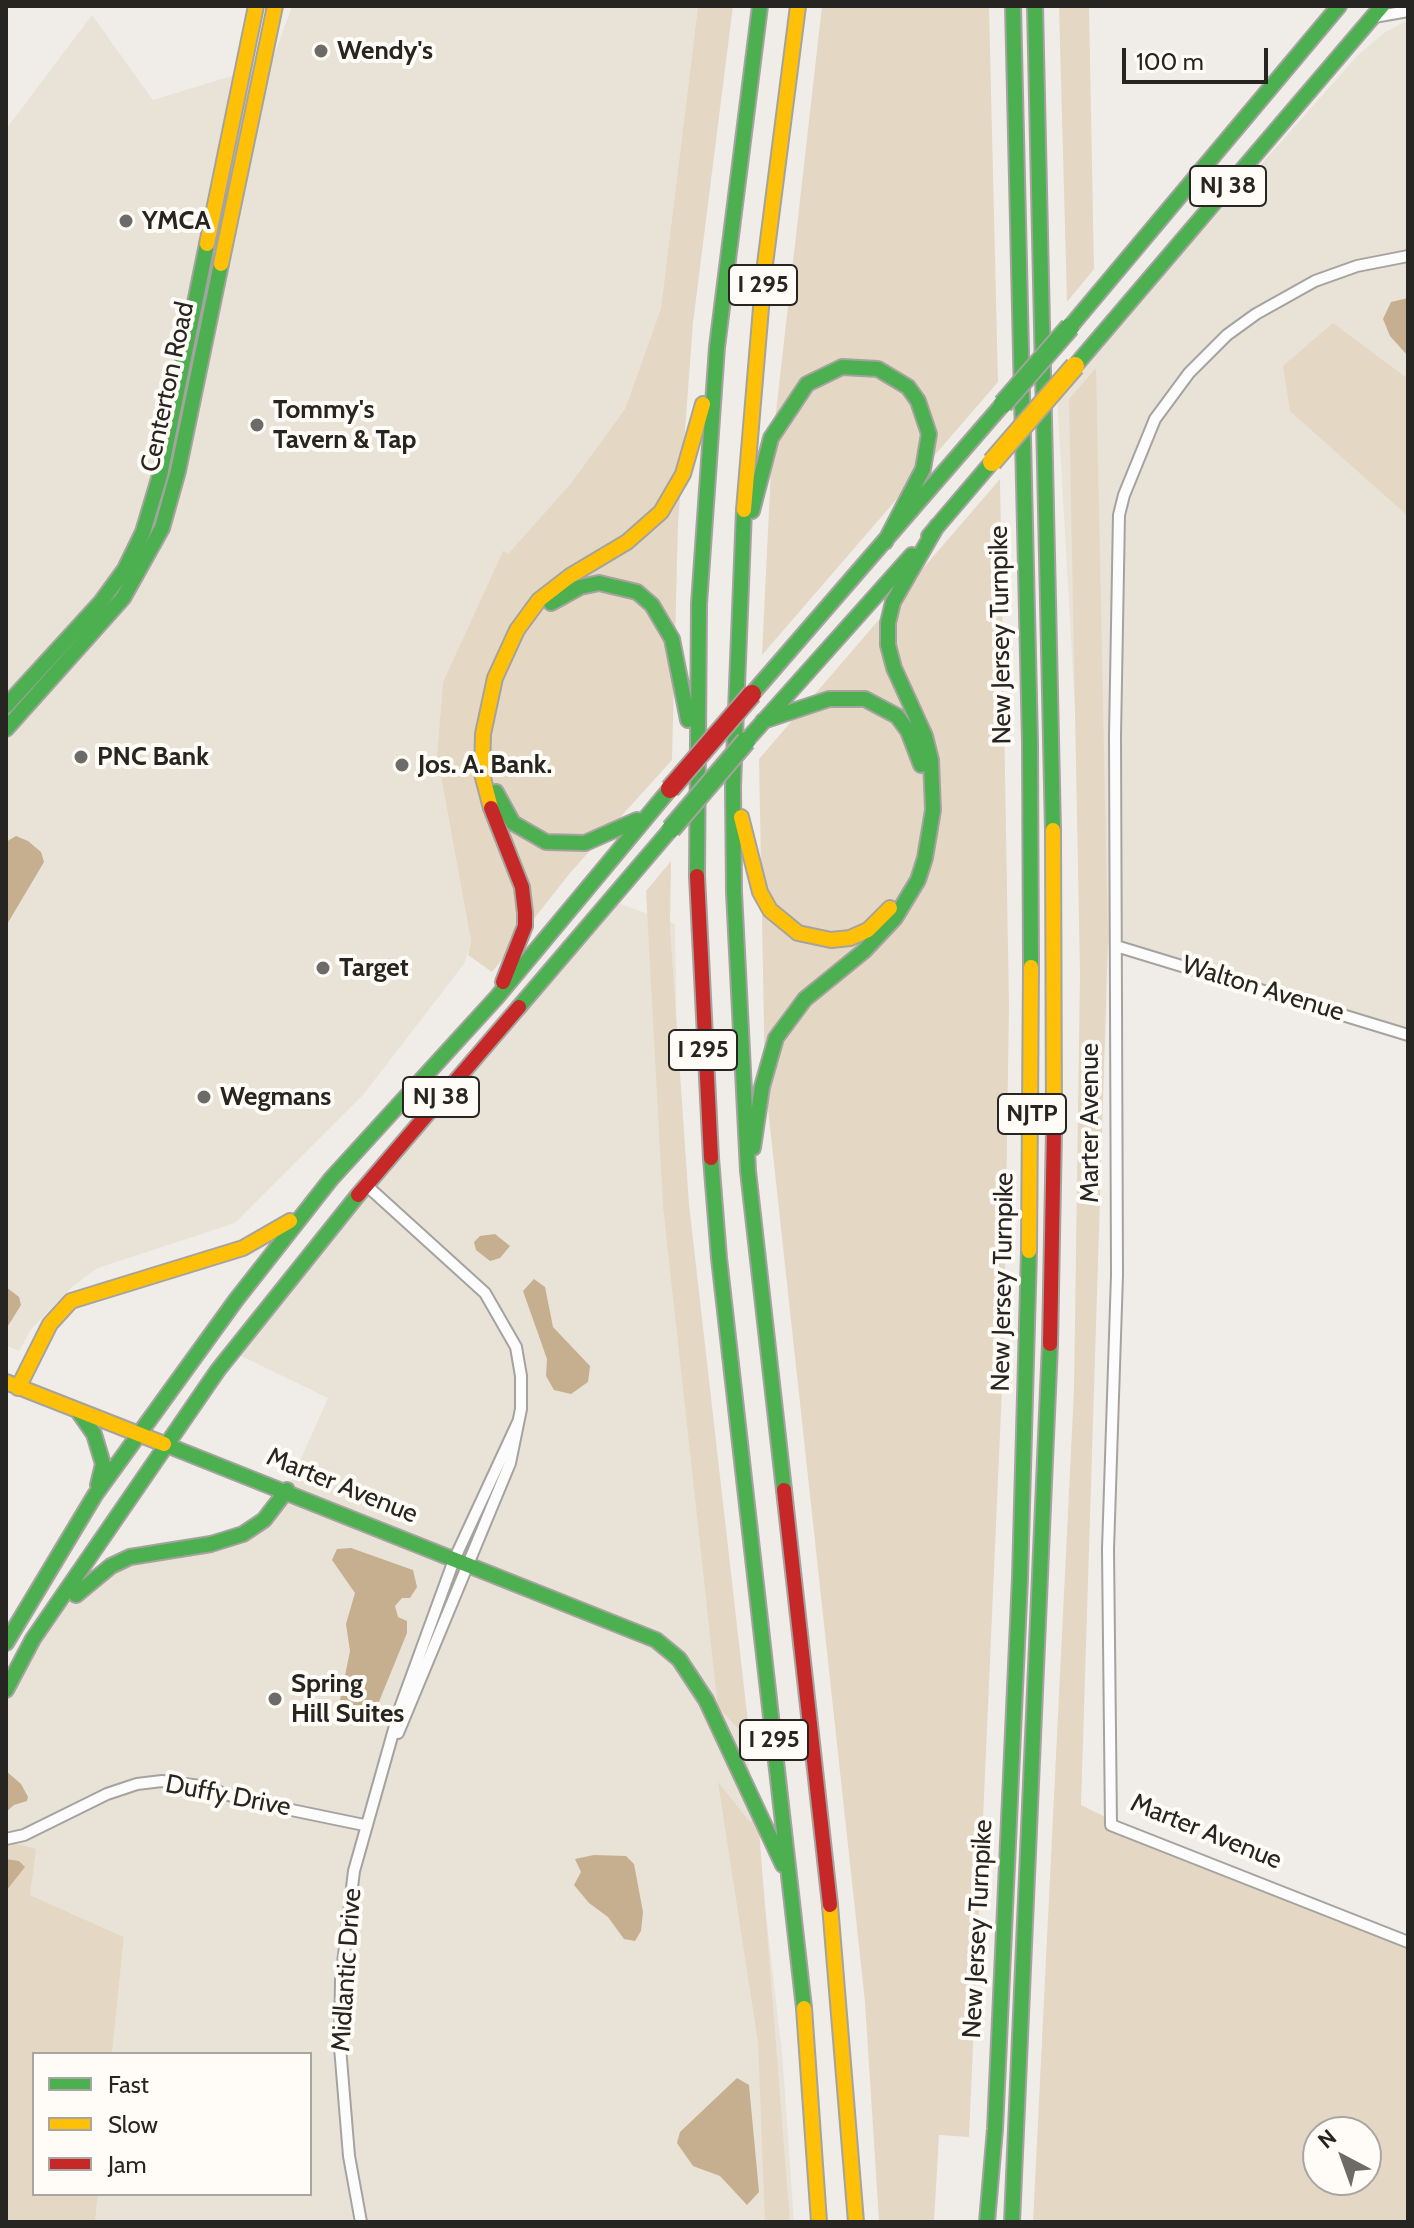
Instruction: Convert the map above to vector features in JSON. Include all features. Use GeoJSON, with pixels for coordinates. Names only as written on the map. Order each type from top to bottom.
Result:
{"type":"FeatureCollection","features":[{"type":"Feature","properties":{"kind":"main road","name":"Centerton Road"},"geometry":{"type":"LineString","coordinates":[[6,706],[101,602],[125,569],[143,532],[160,475],[256,6]]}},
{"type":"Feature","properties":{"kind":"main road","name":"Centerton Road"},"geometry":{"type":"LineString","coordinates":[[6,729],[123,598],[145,564],[169,509],[275,6]]}},
{"type":"Feature","properties":{"kind":"main road","name":"I 295"},"geometry":{"type":"LineString","coordinates":[[760,6],[717,347],[700,589],[695,757],[703,1047],[713,1197],[791,1884],[808,2050],[819,2222]]}},
{"type":"Feature","properties":{"kind":"main road","name":"I 295"},"geometry":{"type":"LineString","coordinates":[[798,6],[757,335],[740,564],[733,786],[738,1011],[748,1171],[837,1968],[856,2222]]}},
{"type":"Feature","properties":{"kind":"main road","name":"New Jersey Turnpike"},"geometry":{"type":"LineString","coordinates":[[987,2222],[996,2115],[1024,1493],[1032,1157],[1030,728],[1013,6]]}},
{"type":"Feature","properties":{"kind":"main road","name":"New Jersey Turnpike"},"geometry":{"type":"LineString","coordinates":[[1012,2222],[1044,1555],[1054,1215],[1053,775],[1035,6]]}},
{"type":"Feature","properties":{"kind":"main road","name":"NJ 38"},"geometry":{"type":"LineString","coordinates":[[6,1643],[95,1495],[137,1433],[311,1204],[415,1084],[497,997],[665,795],[1070,327],[1339,6]]}},
{"type":"Feature","properties":{"kind":"main road","name":"NJ 38"},"geometry":{"type":"LineString","coordinates":[[6,1690],[33,1639],[85,1568],[164,1444],[218,1370],[366,1185],[1377,12]]}},
{"type":"Feature","properties":{"kind":"main road"},"geometry":{"type":"LineString","coordinates":[[497,997],[525,926],[525,913],[522,887],[492,813],[482,774],[483,734],[495,678],[517,630],[539,600],[570,576],[627,542],[661,512],[690,453],[717,347]]}},
{"type":"Feature","properties":{"kind":"main road"},"geometry":{"type":"LineString","coordinates":[[740,564],[763,460],[781,418],[807,384],[842,367],[860,366],[894,376],[908,387],[926,417],[929,434],[923,469],[885,542]]}},
{"type":"Feature","properties":{"kind":"main road"},"geometry":{"type":"LineString","coordinates":[[748,1171],[762,1087],[776,1038],[805,999],[881,935],[908,900],[925,858],[933,810],[931,760],[925,736],[894,668],[888,645],[888,623],[893,602],[937,526]]}},
{"type":"Feature","properties":{"kind":"main road"},"geometry":{"type":"LineString","coordinates":[[665,795],[624,828],[585,843],[546,842],[528,834],[501,806],[491,766],[494,719],[518,647],[545,608],[562,595],[599,583],[637,592],[652,605],[672,639],[695,757]]}},
{"type":"Feature","properties":{"kind":"main road"},"geometry":{"type":"LineString","coordinates":[[733,786],[760,892],[783,923],[814,938],[850,938],[868,930],[896,901],[913,859],[922,811],[921,767],[908,731],[882,705],[847,697],[811,704],[763,721]]}},
{"type":"Feature","properties":{"kind":"main road"},"geometry":{"type":"LineString","coordinates":[[12,1385],[50,1324],[71,1301],[243,1248],[277,1231],[311,1204]]}},
{"type":"Feature","properties":{"kind":"main road","name":"Marter Avenue"},"geometry":{"type":"LineString","coordinates":[[12,1385],[287,1490],[656,1640],[679,1659],[706,1700],[736,1759],[791,1884]]}},
{"type":"Feature","properties":{"kind":"main road"},"geometry":{"type":"LineString","coordinates":[[78,1411],[94,1434],[103,1464],[95,1495]]}},
{"type":"Feature","properties":{"kind":"main road"},"geometry":{"type":"LineString","coordinates":[[33,1639],[79,1591],[111,1566],[151,1552],[211,1544],[243,1534],[264,1520],[287,1490]]}},
{"type":"Feature","properties":{"kind":"street"},"geometry":{"type":"LineString","coordinates":[[1377,12],[1408,11]]}},
{"type":"Feature","properties":{"kind":"street","name":"Marter Avenue"},"geometry":{"type":"LineString","coordinates":[[1408,256],[1329,275],[1248,319],[1189,373],[1145,436],[1119,515],[1115,736],[1116,1290],[1108,1549],[1111,1825],[1408,1942]]}},
{"type":"Feature","properties":{"kind":"street","name":"Walton Avenue"},"geometry":{"type":"LineString","coordinates":[[1116,946],[1408,1035]]}},
{"type":"Feature","properties":{"kind":"street","name":"Midlantic Drive"},"geometry":{"type":"LineString","coordinates":[[361,2222],[347,2135],[340,2025],[346,1935],[364,1825],[461,1563],[510,1463],[518,1422],[521,1376],[516,1347],[501,1315],[485,1293],[366,1185]]}},
{"type":"Feature","properties":{"kind":"street","name":"Midlantic Drive"},"geometry":{"type":"LineString","coordinates":[[383,1768],[400,1708],[518,1422]]}},
{"type":"Feature","properties":{"kind":"street","name":"Duffy Drive"},"geometry":{"type":"LineString","coordinates":[[6,1839],[24,1835],[107,1794],[137,1784],[162,1781],[200,1786],[248,1801],[364,1825]]}},
{"type":"Feature","properties":{"kind":"shaded area"},"geometry":{"type":"Polygon","coordinates":[[[292,6],[698,6],[661,308],[625,409],[571,483],[508,554],[503,552],[443,682],[437,756],[471,941],[464,964],[363,1095],[235,1223],[98,1268],[74,1285],[32,1328],[19,1351],[6,1345],[6,129],[92,15],[153,100],[271,64],[292,6]]]}},
{"type":"Feature","properties":{"kind":"shaded area"},"geometry":{"type":"Polygon","coordinates":[[[698,6],[733,6],[693,323],[678,524],[672,760],[570,873],[492,972],[468,955],[471,941],[437,755],[443,682],[503,551],[508,554],[571,483],[625,409],[661,308],[698,6]]]}},
{"type":"Feature","properties":{"kind":"shaded area"},"geometry":{"type":"Polygon","coordinates":[[[822,6],[989,6],[998,382],[762,655],[772,447],[822,6]]]}},
{"type":"Feature","properties":{"kind":"shaded area"},"geometry":{"type":"Polygon","coordinates":[[[1059,6],[1089,6],[1094,269],[1067,302],[1059,6]]]}},
{"type":"Feature","properties":{"kind":"shaded area"},"geometry":{"type":"Polygon","coordinates":[[[1408,20],[1408,1036],[1184,964],[1083,937],[1079,779],[1057,395],[1358,55],[1384,33],[1408,20]]]}},
{"type":"Feature","properties":{"kind":"shaded area"},"geometry":{"type":"Polygon","coordinates":[[[1408,298],[1408,356],[1390,336],[1383,319],[1391,302],[1408,298]]]}},
{"type":"Feature","properties":{"kind":"shaded area"},"geometry":{"type":"Polygon","coordinates":[[[1333,323],[1408,379],[1408,516],[1290,411],[1283,366],[1333,323]]]}},
{"type":"Feature","properties":{"kind":"shaded area"},"geometry":{"type":"Polygon","coordinates":[[[1096,368],[1108,941],[1081,1805],[1142,1835],[1408,1942],[1408,2222],[1033,2222],[1074,1390],[1080,974],[1069,399],[1096,368]]]}},
{"type":"Feature","properties":{"kind":"shaded area"},"geometry":{"type":"Polygon","coordinates":[[[1000,479],[1009,1005],[1004,1343],[969,2137],[939,2135],[934,2222],[879,2222],[865,2002],[765,1081],[759,759],[1000,479]]]}},
{"type":"Feature","properties":{"kind":"shaded area"},"geometry":{"type":"Polygon","coordinates":[[[16,836],[41,852],[44,862],[6,926],[6,842],[16,836]]]}},
{"type":"Feature","properties":{"kind":"shaded area"},"geometry":{"type":"Polygon","coordinates":[[[671,861],[670,928],[689,1204],[750,1740],[718,1708],[663,1206],[646,891],[671,861]]]}},
{"type":"Feature","properties":{"kind":"shaded area"},"geometry":{"type":"Polygon","coordinates":[[[610,900],[675,924],[677,1050],[689,1250],[782,2052],[794,2222],[95,2222],[98,2196],[312,2196],[312,2052],[112,2052],[124,1937],[30,1895],[6,1841],[6,1690],[66,1606],[111,1566],[228,1540],[287,1490],[328,1398],[233,1352],[610,900]]]}},
{"type":"Feature","properties":{"kind":"shaded area"},"geometry":{"type":"Polygon","coordinates":[[[495,1234],[510,1246],[500,1258],[490,1261],[476,1250],[474,1242],[480,1236],[495,1234]]]}},
{"type":"Feature","properties":{"kind":"shaded area"},"geometry":{"type":"Polygon","coordinates":[[[534,1279],[545,1287],[553,1327],[590,1366],[588,1382],[571,1394],[554,1390],[546,1376],[547,1359],[523,1291],[534,1279]]]}},
{"type":"Feature","properties":{"kind":"shaded area"},"geometry":{"type":"Polygon","coordinates":[[[6,1287],[19,1297],[21,1305],[6,1329],[6,1287]]]}},
{"type":"Feature","properties":{"kind":"shaded area"},"geometry":{"type":"Polygon","coordinates":[[[351,1548],[413,1570],[417,1587],[410,1598],[402,1598],[395,1606],[398,1617],[407,1621],[407,1633],[376,1709],[366,1720],[356,1723],[343,1717],[339,1705],[350,1651],[346,1624],[355,1593],[332,1560],[337,1549],[351,1548]]]}},
{"type":"Feature","properties":{"kind":"shaded area"},"geometry":{"type":"Polygon","coordinates":[[[6,1771],[21,1784],[28,1797],[27,1801],[14,1805],[6,1812],[6,1771]]]}},
{"type":"Feature","properties":{"kind":"shaded area"},"geometry":{"type":"Polygon","coordinates":[[[718,1782],[750,1822],[758,1817],[790,2222],[765,2222],[758,2042],[718,1782]]]}},
{"type":"Feature","properties":{"kind":"shaded area"},"geometry":{"type":"Polygon","coordinates":[[[6,1841],[36,1849],[30,1895],[124,1937],[112,2052],[32,2052],[32,2196],[98,2196],[95,2222],[6,2222],[6,1841]]]}},
{"type":"Feature","properties":{"kind":"shaded area"},"geometry":{"type":"Polygon","coordinates":[[[594,1855],[626,1856],[634,1864],[643,1912],[641,1931],[635,1941],[624,1939],[608,1917],[589,1903],[574,1885],[581,1872],[575,1859],[594,1855]]]}},
{"type":"Feature","properties":{"kind":"shaded area"},"geometry":{"type":"Polygon","coordinates":[[[6,1859],[19,1861],[25,1867],[6,1891],[6,1859]]]}},
{"type":"Feature","properties":{"kind":"shaded area"},"geometry":{"type":"Polygon","coordinates":[[[737,2078],[749,2085],[759,2192],[747,2205],[720,2176],[693,2166],[677,2143],[680,2132],[737,2078]]]}},
{"type":"Feature","properties":{"kind":"traffic: fast"},"geometry":{"type":"LineString","coordinates":[[697,876],[699,604],[717,347],[760,6]]}},
{"type":"Feature","properties":{"kind":"traffic: fast"},"geometry":{"type":"LineString","coordinates":[[1013,6],[1030,742],[1031,967]]}},
{"type":"Feature","properties":{"kind":"traffic: fast"},"geometry":{"type":"LineString","coordinates":[[1035,6],[1053,830]]}},
{"type":"Feature","properties":{"kind":"traffic: fast"},"geometry":{"type":"LineString","coordinates":[[1070,327],[1339,6]]}},
{"type":"Feature","properties":{"kind":"traffic: fast"},"geometry":{"type":"LineString","coordinates":[[1075,366],[1382,6]]}},
{"type":"Feature","properties":{"kind":"traffic: fast"},"geometry":{"type":"LineString","coordinates":[[6,706],[101,602],[125,569],[143,532],[160,475],[207,244]]}},
{"type":"Feature","properties":{"kind":"traffic: fast"},"geometry":{"type":"LineString","coordinates":[[6,729],[123,598],[162,528],[178,471],[221,264]]}},
{"type":"Feature","properties":{"kind":"traffic: fast"},"geometry":{"type":"LineString","coordinates":[[1003,404],[1070,327]]}},
{"type":"Feature","properties":{"kind":"traffic: fast"},"geometry":{"type":"LineString","coordinates":[[752,511],[771,438],[807,384],[842,367],[878,369],[908,387],[918,401],[929,434],[923,469],[885,542]]}},
{"type":"Feature","properties":{"kind":"traffic: fast"},"geometry":{"type":"LineString","coordinates":[[752,694],[1003,404]]}},
{"type":"Feature","properties":{"kind":"traffic: fast"},"geometry":{"type":"LineString","coordinates":[[929,536],[992,462]]}},
{"type":"Feature","properties":{"kind":"traffic: fast"},"geometry":{"type":"LineString","coordinates":[[744,510],[733,786],[734,892],[748,1171],[784,1490]]}},
{"type":"Feature","properties":{"kind":"traffic: fast"},"geometry":{"type":"LineString","coordinates":[[753,1148],[762,1087],[776,1038],[805,999],[864,951],[895,918],[918,880],[925,858],[933,810],[931,760],[925,736],[894,668],[888,645],[888,623],[893,602],[937,526]]}},
{"type":"Feature","properties":{"kind":"traffic: fast"},"geometry":{"type":"LineString","coordinates":[[746,741],[912,555]]}},
{"type":"Feature","properties":{"kind":"traffic: fast"},"geometry":{"type":"LineString","coordinates":[[551,603],[580,587],[599,583],[637,592],[652,605],[672,639],[688,720]]}},
{"type":"Feature","properties":{"kind":"traffic: fast"},"geometry":{"type":"LineString","coordinates":[[763,721],[829,699],[865,699],[897,716],[908,731],[921,765]]}},
{"type":"Feature","properties":{"kind":"traffic: fast"},"geometry":{"type":"LineString","coordinates":[[671,829],[746,741]]}},
{"type":"Feature","properties":{"kind":"traffic: fast"},"geometry":{"type":"LineString","coordinates":[[6,1643],[95,1495],[236,1300],[331,1179],[497,997],[670,789]]}},
{"type":"Feature","properties":{"kind":"traffic: fast"},"geometry":{"type":"LineString","coordinates":[[496,792],[513,823],[546,842],[585,843],[637,820]]}},
{"type":"Feature","properties":{"kind":"traffic: fast"},"geometry":{"type":"LineString","coordinates":[[519,1007],[671,829]]}},
{"type":"Feature","properties":{"kind":"traffic: fast"},"geometry":{"type":"LineString","coordinates":[[711,1158],[719,1258],[804,2008]]}},
{"type":"Feature","properties":{"kind":"traffic: fast"},"geometry":{"type":"LineString","coordinates":[[6,1690],[33,1639],[218,1370],[358,1195]]}},
{"type":"Feature","properties":{"kind":"traffic: fast"},"geometry":{"type":"LineString","coordinates":[[987,2222],[995,2129],[1020,1578],[1029,1251]]}},
{"type":"Feature","properties":{"kind":"traffic: fast"},"geometry":{"type":"LineString","coordinates":[[1012,2222],[1050,1344]]}},
{"type":"Feature","properties":{"kind":"traffic: fast"},"geometry":{"type":"LineString","coordinates":[[78,1411],[94,1434],[103,1464],[98,1485]]}},
{"type":"Feature","properties":{"kind":"traffic: fast"},"geometry":{"type":"LineString","coordinates":[[164,1444],[656,1640]]}},
{"type":"Feature","properties":{"kind":"traffic: fast"},"geometry":{"type":"LineString","coordinates":[[76,1595],[111,1566],[130,1557],[211,1544],[243,1534],[264,1520],[287,1490]]}},
{"type":"Feature","properties":{"kind":"traffic: fast"},"geometry":{"type":"LineString","coordinates":[[656,1640],[679,1659],[706,1700],[783,1865]]}},
{"type":"Feature","properties":{"kind":"traffic: slow"},"geometry":{"type":"LineString","coordinates":[[207,244],[256,6]]}},
{"type":"Feature","properties":{"kind":"traffic: slow"},"geometry":{"type":"LineString","coordinates":[[221,264],[275,6]]}},
{"type":"Feature","properties":{"kind":"traffic: slow"},"geometry":{"type":"LineString","coordinates":[[744,510],[764,272],[798,6]]}},
{"type":"Feature","properties":{"kind":"traffic: slow"},"geometry":{"type":"LineString","coordinates":[[992,462],[1075,366]]}},
{"type":"Feature","properties":{"kind":"traffic: slow"},"geometry":{"type":"LineString","coordinates":[[491,808],[482,774],[483,734],[495,678],[517,630],[539,600],[570,576],[627,542],[661,512],[683,474],[703,404]]}},
{"type":"Feature","properties":{"kind":"traffic: slow"},"geometry":{"type":"LineString","coordinates":[[741,817],[760,892],[770,910],[798,933],[831,940],[850,938],[868,930],[890,908]]}},
{"type":"Feature","properties":{"kind":"traffic: slow"},"geometry":{"type":"LineString","coordinates":[[1053,830],[1054,1129]]}},
{"type":"Feature","properties":{"kind":"traffic: slow"},"geometry":{"type":"LineString","coordinates":[[1029,1251],[1031,967]]}},
{"type":"Feature","properties":{"kind":"traffic: slow"},"geometry":{"type":"LineString","coordinates":[[18,1388],[50,1324],[71,1301],[243,1248],[290,1221]]}},
{"type":"Feature","properties":{"kind":"traffic: slow"},"geometry":{"type":"LineString","coordinates":[[6,1382],[164,1444]]}},
{"type":"Feature","properties":{"kind":"traffic: slow"},"geometry":{"type":"LineString","coordinates":[[830,1905],[856,2222]]}},
{"type":"Feature","properties":{"kind":"traffic: slow"},"geometry":{"type":"LineString","coordinates":[[804,2008],[819,2222]]}},
{"type":"Feature","properties":{"kind":"traffic: jam"},"geometry":{"type":"LineString","coordinates":[[670,789],[752,694]]}},
{"type":"Feature","properties":{"kind":"traffic: jam"},"geometry":{"type":"LineString","coordinates":[[491,808],[522,887],[525,913],[525,926],[503,982]]}},
{"type":"Feature","properties":{"kind":"traffic: jam"},"geometry":{"type":"LineString","coordinates":[[697,876],[711,1158]]}},
{"type":"Feature","properties":{"kind":"traffic: jam"},"geometry":{"type":"LineString","coordinates":[[358,1195],[519,1007]]}},
{"type":"Feature","properties":{"kind":"traffic: jam"},"geometry":{"type":"LineString","coordinates":[[1050,1344],[1054,1129]]}},
{"type":"Feature","properties":{"kind":"traffic: jam"},"geometry":{"type":"LineString","coordinates":[[784,1490],[830,1905]]}},
{"type":"Feature","properties":{"kind":"place","name":"Wendy's"},"geometry":{"type":"Point","coordinates":[321,51]}},
{"type":"Feature","properties":{"kind":"place","name":"YMCA"},"geometry":{"type":"Point","coordinates":[126,221]}},
{"type":"Feature","properties":{"kind":"place","name":"Tommy's Tavern & Tap"},"geometry":{"type":"Point","coordinates":[257,425]}},
{"type":"Feature","properties":{"kind":"place","name":"PNC Bank"},"geometry":{"type":"Point","coordinates":[81,757]}},
{"type":"Feature","properties":{"kind":"place","name":"Jos. A. Bank."},"geometry":{"type":"Point","coordinates":[402,765]}},
{"type":"Feature","properties":{"kind":"place","name":"Target"},"geometry":{"type":"Point","coordinates":[323,968]}},
{"type":"Feature","properties":{"kind":"place","name":"Wegmans"},"geometry":{"type":"Point","coordinates":[204,1097]}},
{"type":"Feature","properties":{"kind":"place","name":"Spring Hill Suites"},"geometry":{"type":"Point","coordinates":[275,1699]}}]}
